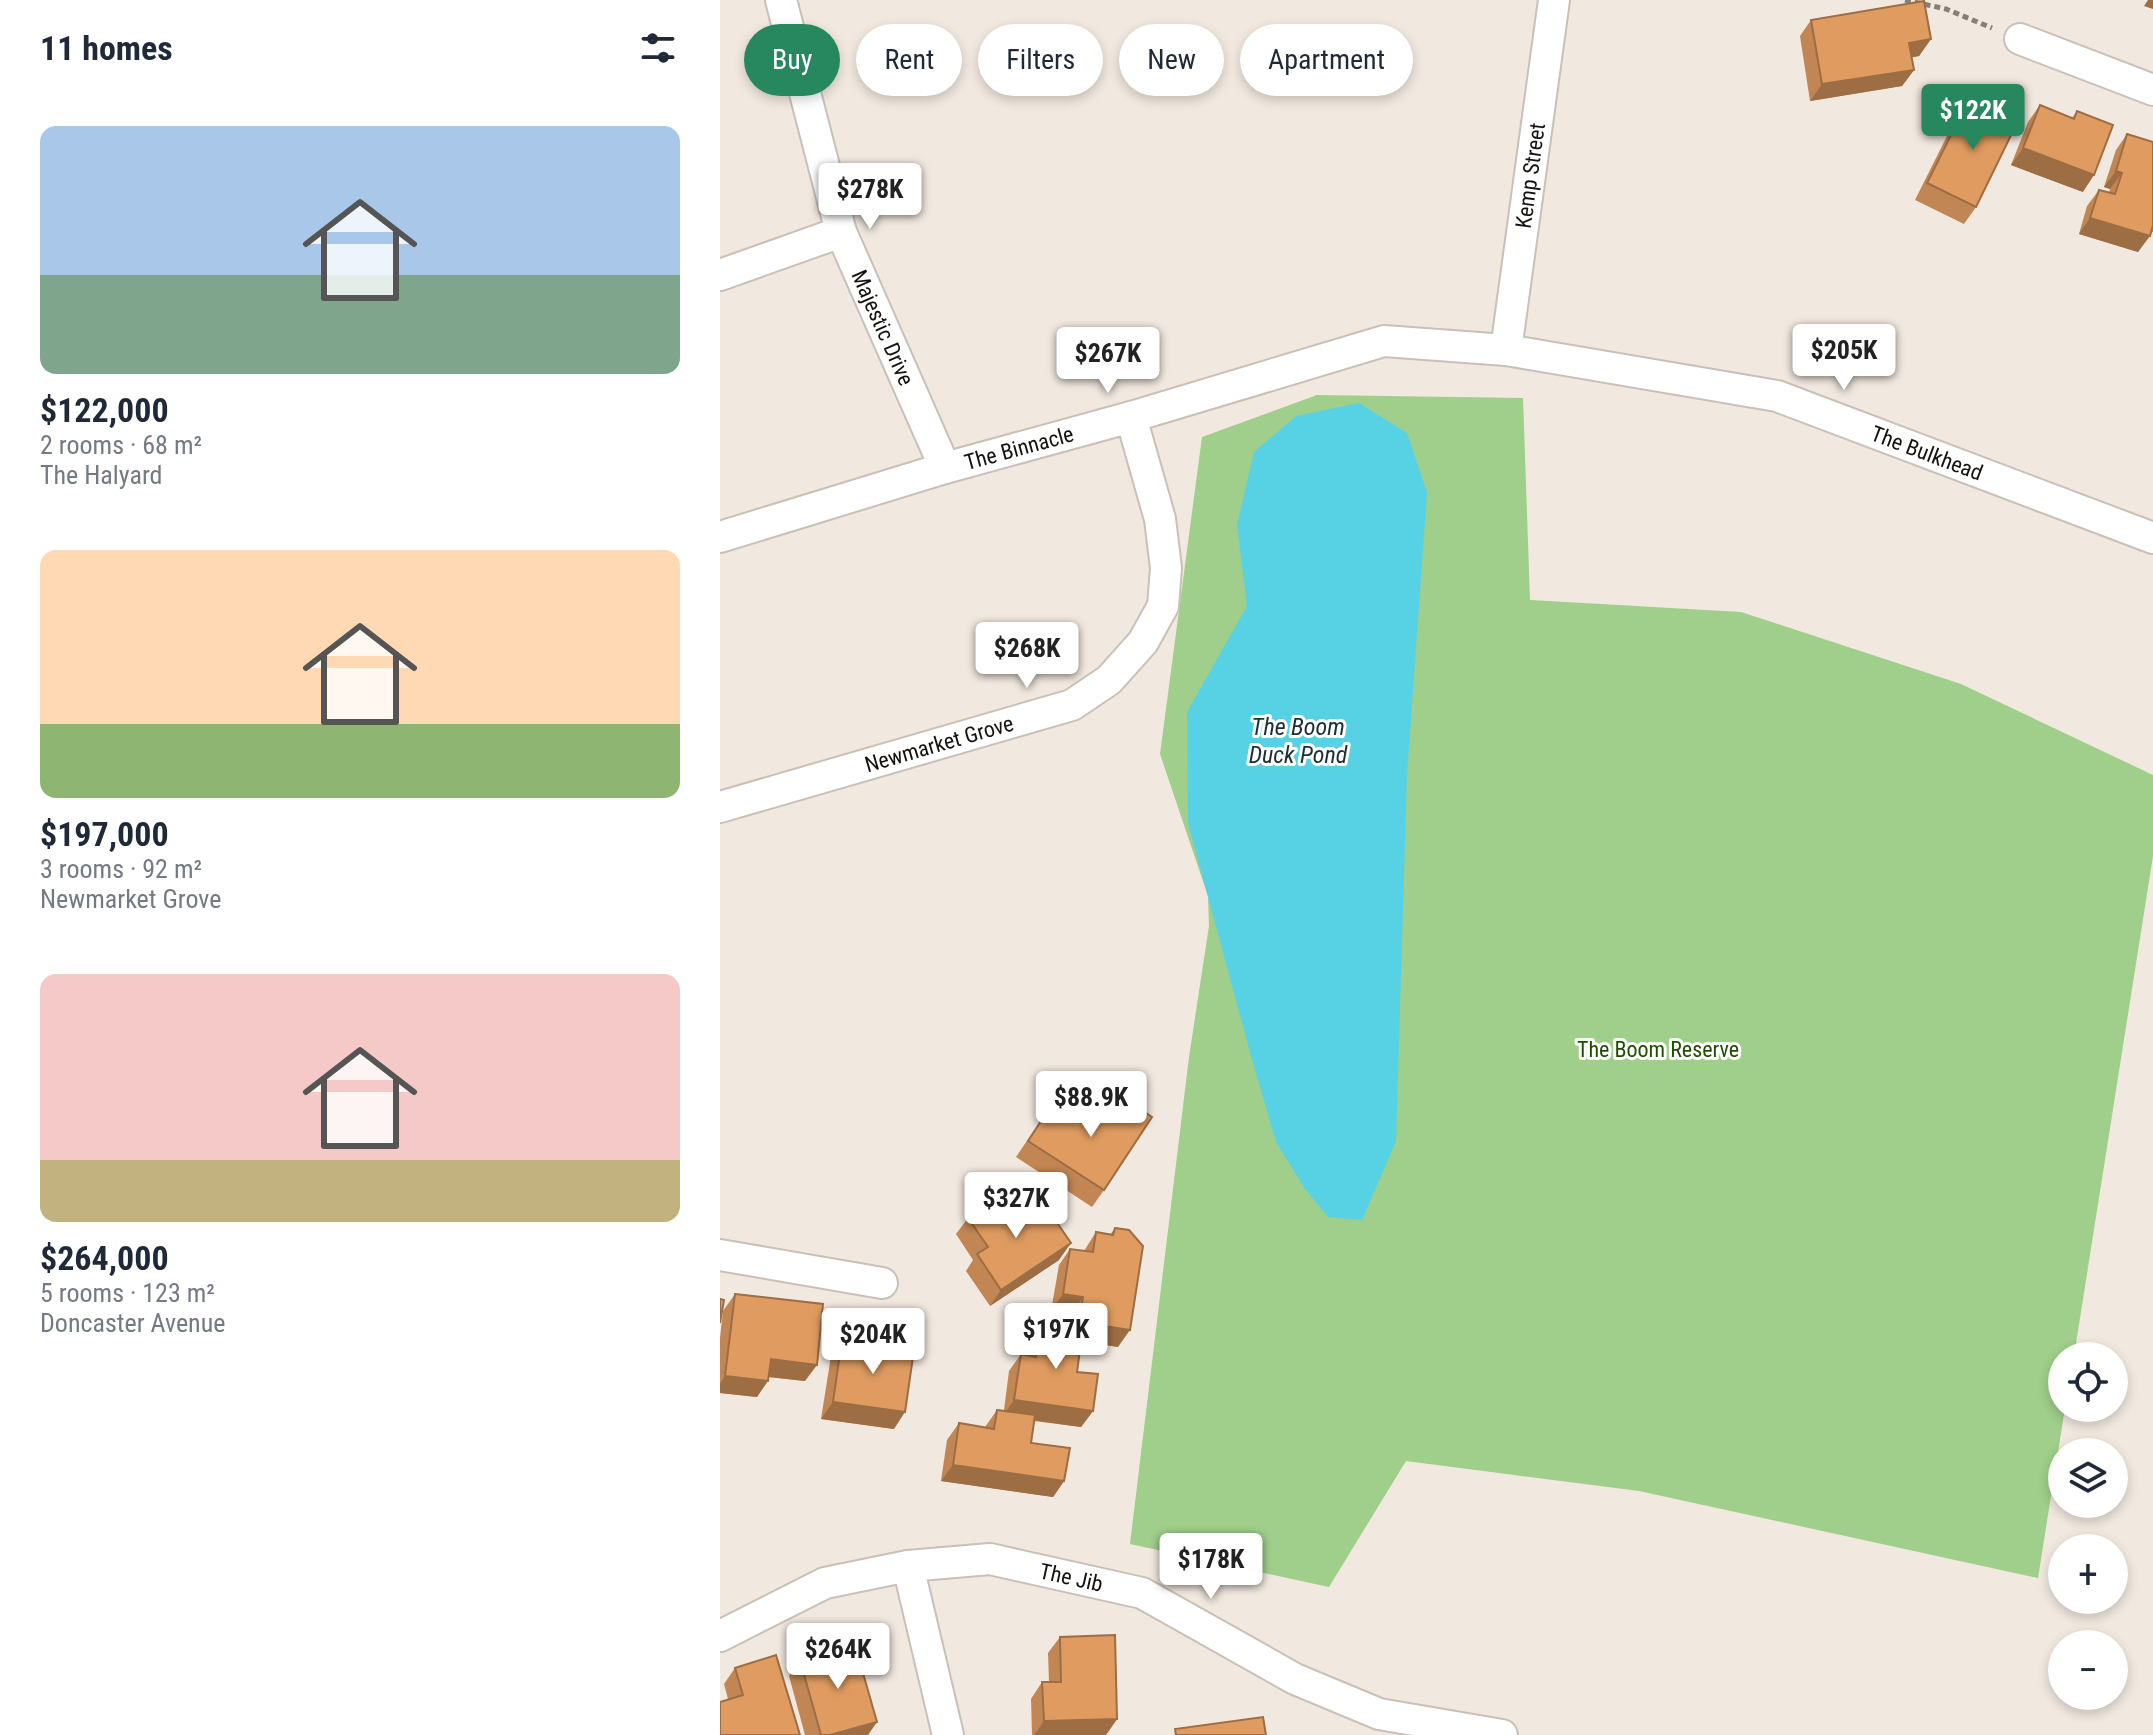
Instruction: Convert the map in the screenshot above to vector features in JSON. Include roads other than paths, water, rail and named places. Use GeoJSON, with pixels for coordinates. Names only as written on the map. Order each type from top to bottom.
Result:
{"type":"FeatureCollection","features":[{"type":"Feature","properties":{"kind":"street","name":"Majestic Drive"},"geometry":{"type":"LineString","coordinates":[[781,0],[841,232],[945,468]]}},
{"type":"Feature","properties":{"kind":"street","name":"Kemp Street"},"geometry":{"type":"LineString","coordinates":[[1506,350],[1554,0]]}},
{"type":"Feature","properties":{"kind":"street"},"geometry":{"type":"LineString","coordinates":[[2020,39],[2153,90]]}},
{"type":"Feature","properties":{"kind":"street"},"geometry":{"type":"LineString","coordinates":[[720,275],[841,232]]}},
{"type":"Feature","properties":{"kind":"street","name":"The Binnacle"},"geometry":{"type":"LineString","coordinates":[[720,537],[945,468],[1131,417],[1384,341],[1506,350]]}},
{"type":"Feature","properties":{"kind":"street","name":"The Bulkhead"},"geometry":{"type":"LineString","coordinates":[[1506,350],[1777,396],[2153,538]]}},
{"type":"Feature","properties":{"kind":"street","name":"Newmarket Grove"},"geometry":{"type":"LineString","coordinates":[[720,807],[1072,705],[1109,680],[1143,642],[1163,606],[1166,568],[1160,519],[1131,417]]}},
{"type":"Feature","properties":{"kind":"street"},"geometry":{"type":"LineString","coordinates":[[720,1255],[882,1283]]}},
{"type":"Feature","properties":{"kind":"street","name":"The Jib"},"geometry":{"type":"LineString","coordinates":[[720,1636],[825,1583],[908,1566],[990,1559],[1142,1593],[1295,1679],[1379,1714],[1502,1735]]}},
{"type":"Feature","properties":{"kind":"street"},"geometry":{"type":"LineString","coordinates":[[908,1566],[948,1735]]}},
{"type":"Feature","properties":{"kind":"water","name":"The Boom Duck Pond"},"geometry":{"type":"Polygon","coordinates":[[[1359,403],[1407,433],[1427,492],[1407,775],[1396,1141],[1362,1220],[1328,1217],[1305,1189],[1276,1142],[1188,823],[1187,712],[1247,606],[1237,525],[1254,452],[1296,416],[1359,403]]]}},
{"type":"Feature","properties":{"kind":"park label","name":"The Boom Reserve"},"geometry":{"type":"Point","coordinates":[1658,1049]}}]}
